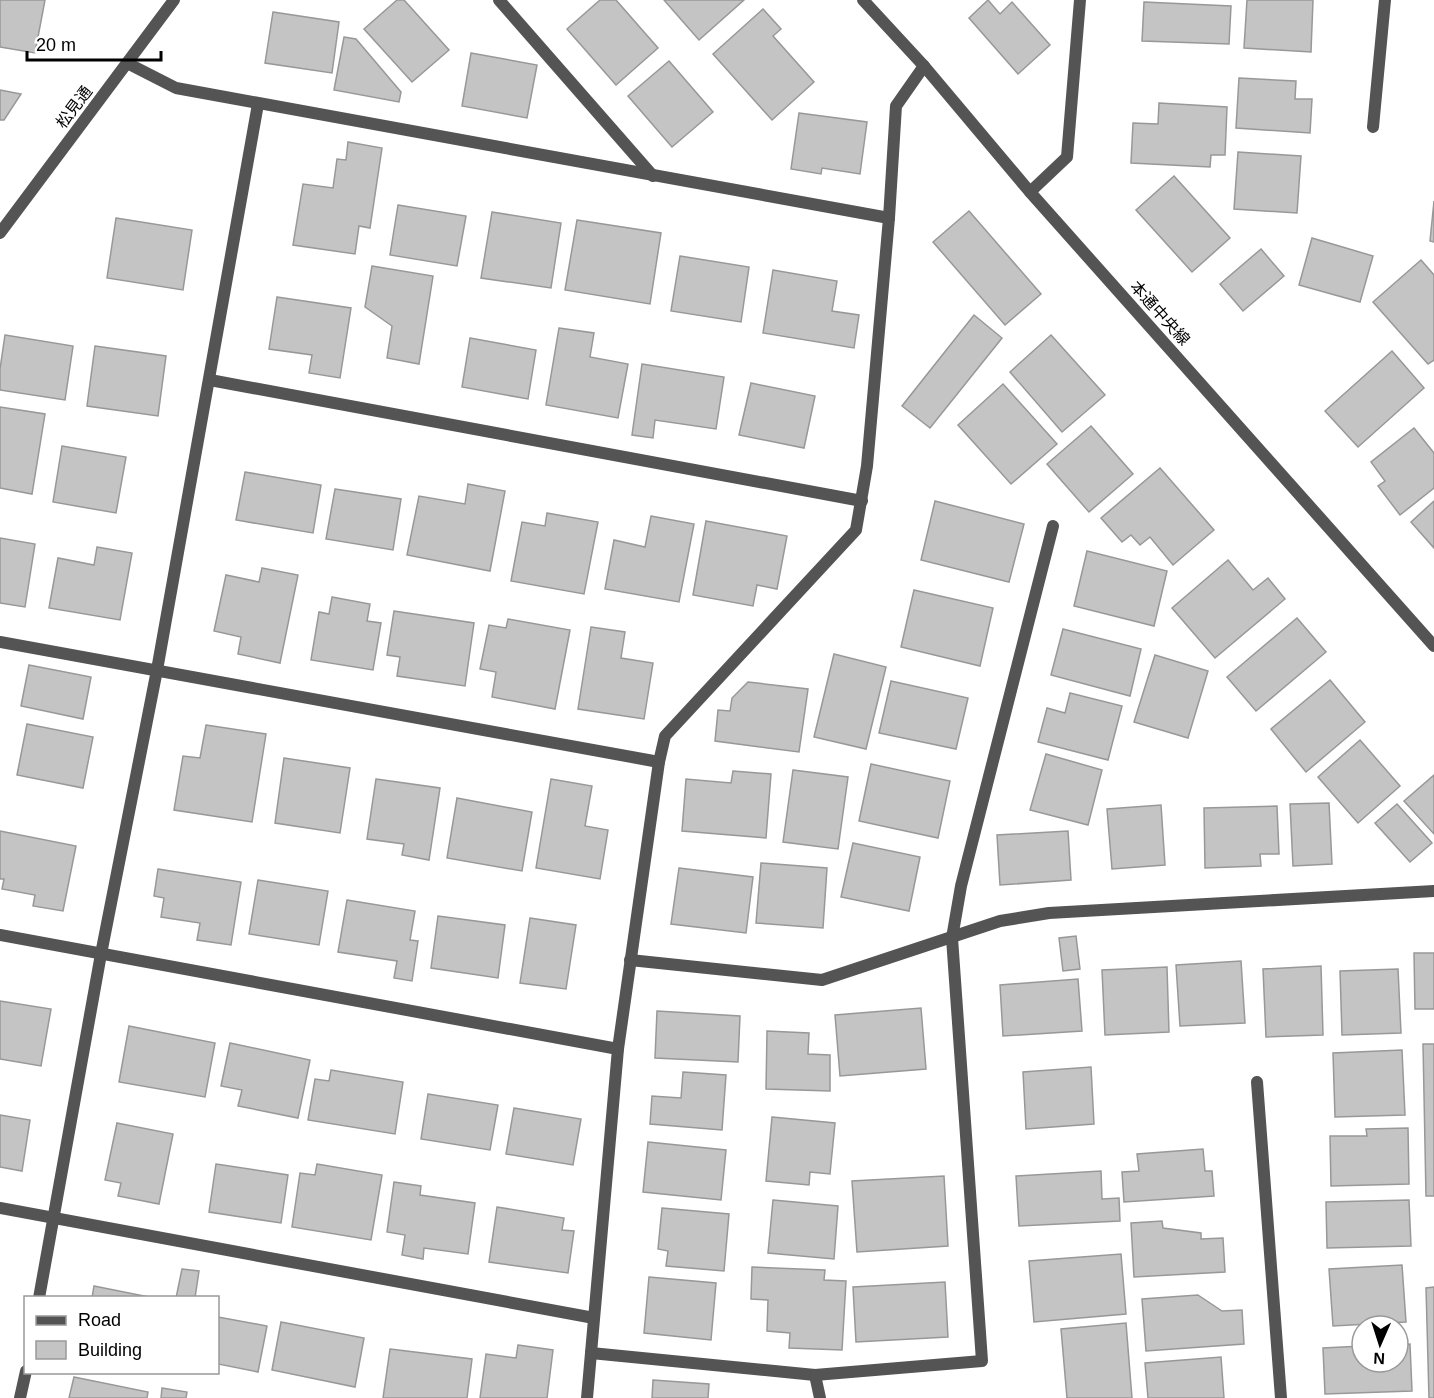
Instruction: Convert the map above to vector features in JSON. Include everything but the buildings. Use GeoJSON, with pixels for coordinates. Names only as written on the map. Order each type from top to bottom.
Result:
{"type":"FeatureCollection","features":[{"type":"Feature","properties":{"kind":"street","name":"松見通"},"geometry":{"type":"LineString","coordinates":[[0,233],[174,0]]}},
{"type":"Feature","properties":{"kind":"street"},"geometry":{"type":"LineString","coordinates":[[499,0],[652,176]]}},
{"type":"Feature","properties":{"kind":"street","name":"本通中央線"},"geometry":{"type":"LineString","coordinates":[[863,0],[924,66],[1030,192],[1434,646]]}},
{"type":"Feature","properties":{"kind":"street"},"geometry":{"type":"LineString","coordinates":[[1030,192],[1067,157],[1080,0]]}},
{"type":"Feature","properties":{"kind":"street"},"geometry":{"type":"LineString","coordinates":[[1373,127],[1385,0]]}},
{"type":"Feature","properties":{"kind":"street"},"geometry":{"type":"LineString","coordinates":[[127,63],[176,88],[889,218]]}},
{"type":"Feature","properties":{"kind":"street"},"geometry":{"type":"LineString","coordinates":[[587,1398],[618,1049],[664,736],[856,530],[867,466],[889,218],[896,106],[924,66]]}},
{"type":"Feature","properties":{"kind":"street"},"geometry":{"type":"LineString","coordinates":[[39,1296],[101,954],[210,380],[258,104]]}},
{"type":"Feature","properties":{"kind":"street"},"geometry":{"type":"LineString","coordinates":[[210,380],[862,501]]}},
{"type":"Feature","properties":{"kind":"street"},"geometry":{"type":"LineString","coordinates":[[591,1353],[815,1375],[982,1361],[952,938],[961,886],[1053,526]]}},
{"type":"Feature","properties":{"kind":"street"},"geometry":{"type":"LineString","coordinates":[[0,642],[659,762]]}},
{"type":"Feature","properties":{"kind":"street"},"geometry":{"type":"LineString","coordinates":[[630,960],[822,980],[1000,921],[1050,913],[1434,891]]}},
{"type":"Feature","properties":{"kind":"street"},"geometry":{"type":"LineString","coordinates":[[0,935],[618,1049]]}},
{"type":"Feature","properties":{"kind":"street"},"geometry":{"type":"LineString","coordinates":[[1257,1082],[1281,1398]]}},
{"type":"Feature","properties":{"kind":"street"},"geometry":{"type":"LineString","coordinates":[[0,1208],[594,1318]]}},
{"type":"Feature","properties":{"kind":"street"},"geometry":{"type":"LineString","coordinates":[[20,1398],[25,1374]]}},
{"type":"Feature","properties":{"kind":"street"},"geometry":{"type":"LineString","coordinates":[[815,1375],[820,1398]]}}]}
